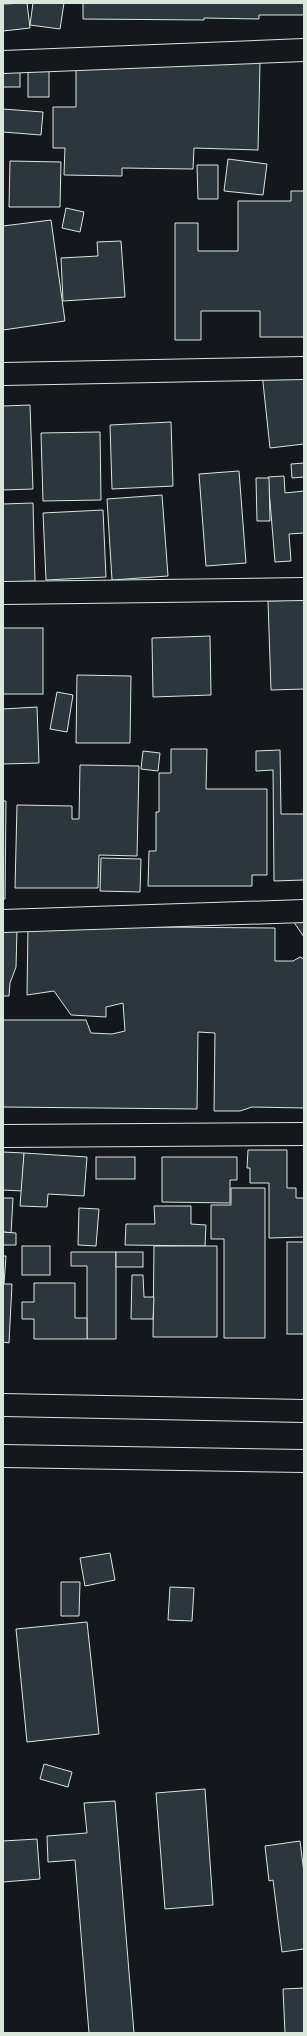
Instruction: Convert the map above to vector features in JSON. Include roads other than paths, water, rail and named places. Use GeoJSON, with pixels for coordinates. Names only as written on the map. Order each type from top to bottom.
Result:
{"type":"FeatureCollection","features":[{"type":"Feature","properties":{"kind":"street"},"geometry":{"type":"LineString","coordinates":[[3,62],[304,50]]}},
{"type":"Feature","properties":{"kind":"street"},"geometry":{"type":"LineString","coordinates":[[3,374],[304,368]]}},
{"type":"Feature","properties":{"kind":"street"},"geometry":{"type":"LineString","coordinates":[[3,593],[304,589]]}},
{"type":"Feature","properties":{"kind":"street"},"geometry":{"type":"LineString","coordinates":[[3,921],[304,910]]}},
{"type":"Feature","properties":{"kind":"street"},"geometry":{"type":"LineString","coordinates":[[3,1136],[304,1134]]}},
{"type":"Feature","properties":{"kind":"street"},"geometry":{"type":"LineString","coordinates":[[3,1405],[304,1411]]}},
{"type":"Feature","properties":{"kind":"street"},"geometry":{"type":"LineString","coordinates":[[3,1456],[304,1461]]}}]}
